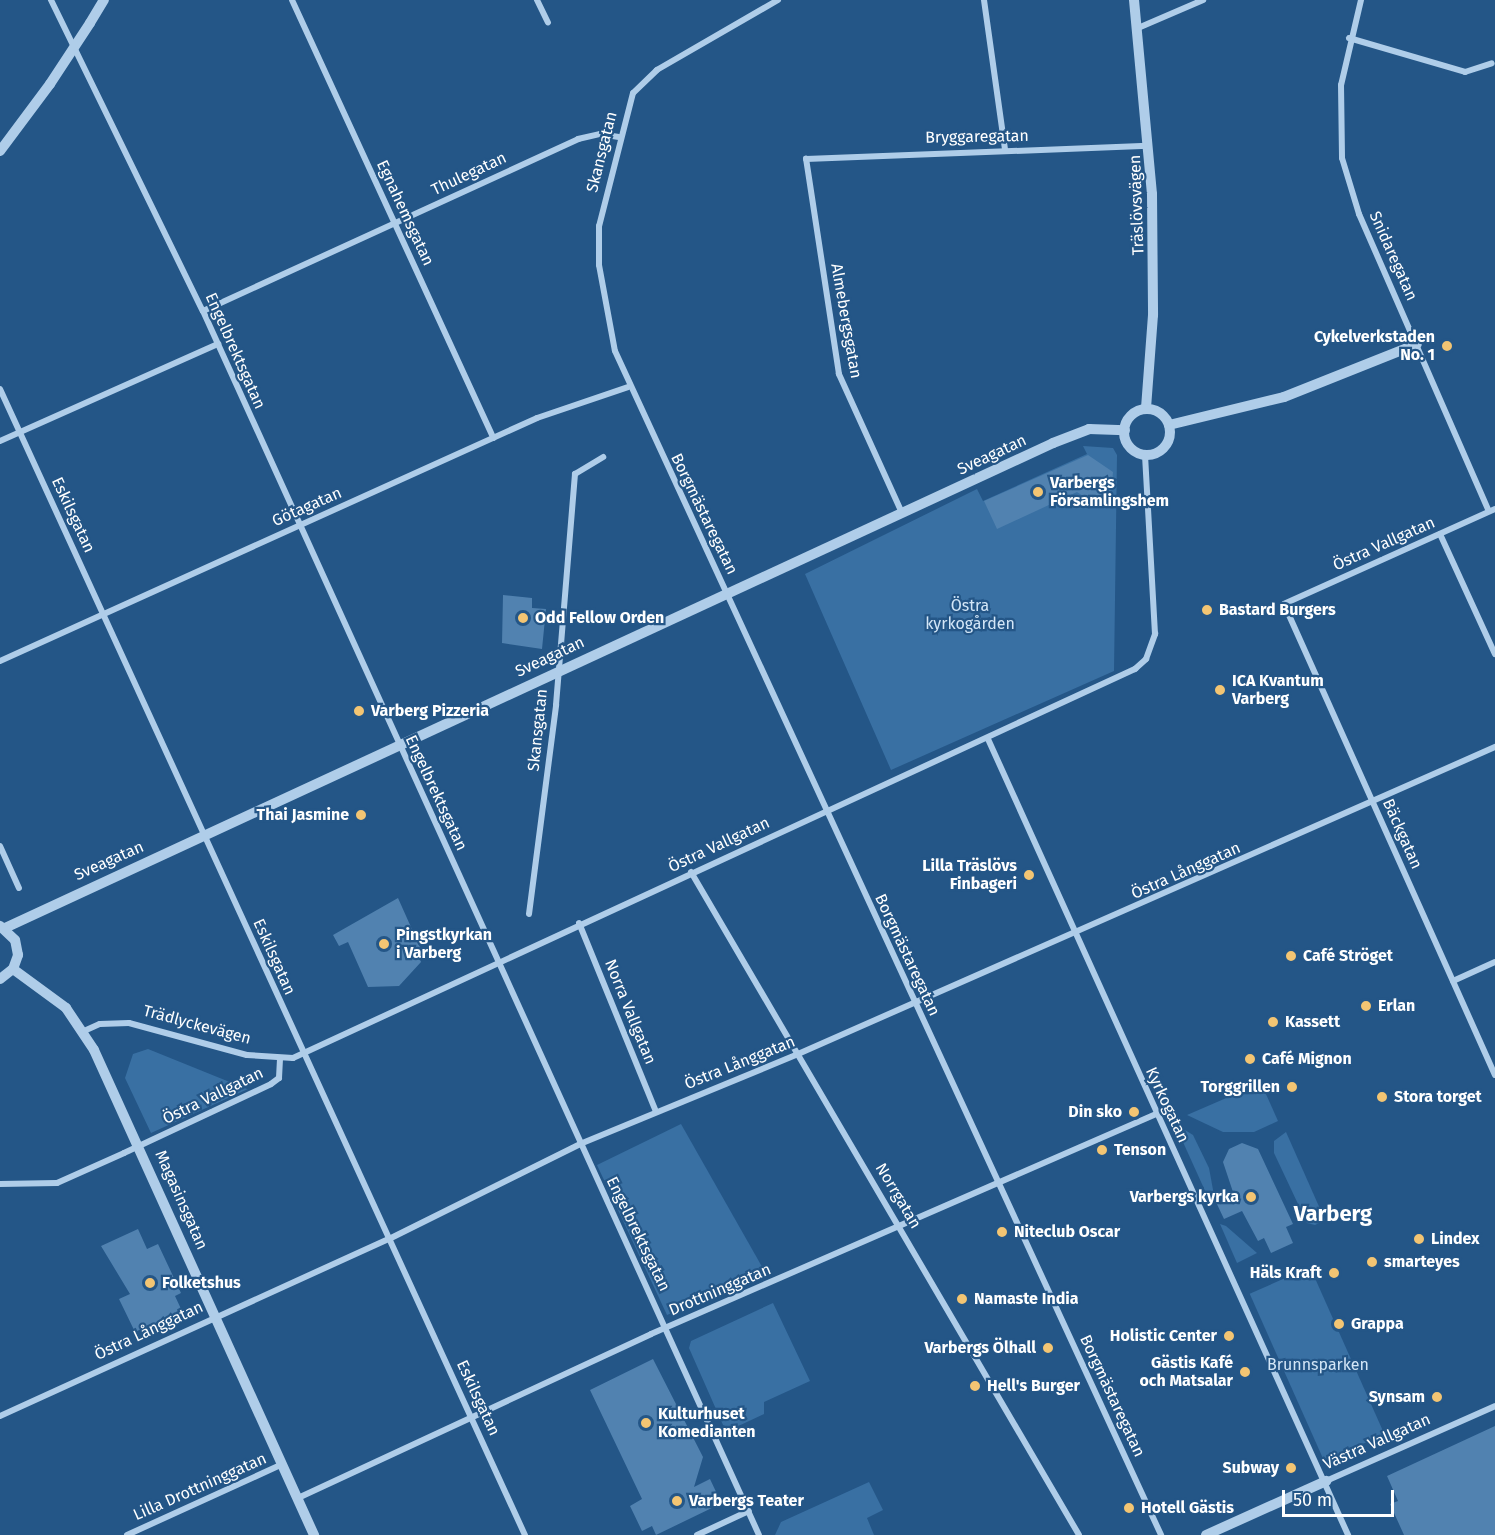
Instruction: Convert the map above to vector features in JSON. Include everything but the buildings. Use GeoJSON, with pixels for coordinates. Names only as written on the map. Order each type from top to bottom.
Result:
{"type":"FeatureCollection","features":[{"type":"Feature","properties":{"kind":"street","name":"Engelbrektsgatan"},"geometry":{"type":"LineString","coordinates":[[51,0],[203,311],[580,1144],[668,1328],[759,1535]]}},
{"type":"Feature","properties":{"kind":"street"},"geometry":{"type":"LineString","coordinates":[[0,151],[51,84],[104,0]]}},
{"type":"Feature","properties":{"kind":"street","name":"Egnahemsgatan"},"geometry":{"type":"LineString","coordinates":[[292,0],[493,438]]}},
{"type":"Feature","properties":{"kind":"street"},"geometry":{"type":"LineString","coordinates":[[537,0],[548,23]]}},
{"type":"Feature","properties":{"kind":"street","name":"Skansgatan"},"geometry":{"type":"LineString","coordinates":[[628,387],[608,323],[598,245],[619,137],[633,93],[647,77],[778,0]]}},
{"type":"Feature","properties":{"kind":"street"},"geometry":{"type":"LineString","coordinates":[[984,0],[1005,150]]}},
{"type":"Feature","properties":{"kind":"street","name":"Träslövsvägen"},"geometry":{"type":"LineString","coordinates":[[1134,0],[1149,146],[1153,294],[1146,409]]}},
{"type":"Feature","properties":{"kind":"street"},"geometry":{"type":"LineString","coordinates":[[1138,28],[1203,0]]}},
{"type":"Feature","properties":{"kind":"street","name":"Snidaregatan"},"geometry":{"type":"LineString","coordinates":[[1361,0],[1349,38],[1338,117],[1342,158],[1359,214],[1492,510]]}},
{"type":"Feature","properties":{"kind":"street"},"geometry":{"type":"LineString","coordinates":[[1349,38],[1465,72],[1494,64]]}},
{"type":"Feature","properties":{"kind":"street","name":"Thulegatan"},"geometry":{"type":"LineString","coordinates":[[203,311],[578,139],[600,134],[619,137]]}},
{"type":"Feature","properties":{"kind":"street","name":"Bryggaregatan"},"geometry":{"type":"LineString","coordinates":[[806,159],[1149,146]]}},
{"type":"Feature","properties":{"kind":"street","name":"Almebergsgatan"},"geometry":{"type":"LineString","coordinates":[[806,159],[839,374],[902,513]]}},
{"type":"Feature","properties":{"kind":"street"},"geometry":{"type":"LineString","coordinates":[[0,441],[218,344]]}},
{"type":"Feature","properties":{"kind":"street"},"geometry":{"type":"LineString","coordinates":[[1169,425],[1284,397],[1417,344]]}},
{"type":"Feature","properties":{"kind":"street","name":"Götagatan"},"geometry":{"type":"LineString","coordinates":[[0,661],[493,438],[628,387]]}},
{"type":"Feature","properties":{"kind":"street","name":"Borgmästaregatan"},"geometry":{"type":"LineString","coordinates":[[628,387],[728,594],[825,812],[1161,1535]]}},
{"type":"Feature","properties":{"kind":"street","name":"Eskilsgatan"},"geometry":{"type":"LineString","coordinates":[[0,389],[205,835],[302,1054],[473,1418],[525,1535]]}},
{"type":"Feature","properties":{"kind":"street"},"geometry":{"type":"LineString","coordinates":[[1146,409],[1163,415],[1169,425],[1163,449],[1145,454],[1132,449],[1125,430],[1134,414],[1146,409]]}},
{"type":"Feature","properties":{"kind":"street","name":"Sveagatan"},"geometry":{"type":"LineString","coordinates":[[2,927],[400,746],[557,670],[728,594],[1072,435],[1089,429],[1125,430]]}},
{"type":"Feature","properties":{"kind":"street","name":"Östra Vallgatan"},"geometry":{"type":"LineString","coordinates":[[302,1054],[579,922],[988,739],[1135,669],[1146,659],[1155,634],[1145,454]]}},
{"type":"Feature","properties":{"kind":"street","name":"Skansgatan"},"geometry":{"type":"LineString","coordinates":[[529,914],[557,670],[574,474],[603,457]]}},
{"type":"Feature","properties":{"kind":"street","name":"Östra Vallgatan"},"geometry":{"type":"LineString","coordinates":[[1284,604],[1492,510]]}},
{"type":"Feature","properties":{"kind":"street"},"geometry":{"type":"LineString","coordinates":[[1440,534],[1495,654]]}},
{"type":"Feature","properties":{"kind":"street","name":"Bäckgatan"},"geometry":{"type":"LineString","coordinates":[[1284,604],[1495,1075]]}},
{"type":"Feature","properties":{"kind":"street","name":"Kyrkogatan"},"geometry":{"type":"LineString","coordinates":[[988,739],[1074,934],[1326,1481],[1348,1535]]}},
{"type":"Feature","properties":{"kind":"street","name":"Östra Långgatan"},"geometry":{"type":"LineString","coordinates":[[0,1416],[216,1315],[389,1239],[580,1144],[798,1054],[1373,803],[1495,747]]}},
{"type":"Feature","properties":{"kind":"street"},"geometry":{"type":"LineString","coordinates":[[0,846],[19,888]]}},
{"type":"Feature","properties":{"kind":"street","name":"Norrgatan"},"geometry":{"type":"LineString","coordinates":[[691,872],[1079,1535]]}},
{"type":"Feature","properties":{"kind":"street","name":"Norra Vallgatan"},"geometry":{"type":"LineString","coordinates":[[579,922],[656,1112]]}},
{"type":"Feature","properties":{"kind":"street"},"geometry":{"type":"LineString","coordinates":[[0,979],[13,969],[18,947],[2,927]]}},
{"type":"Feature","properties":{"kind":"street"},"geometry":{"type":"LineString","coordinates":[[1453,981],[1495,962]]}},
{"type":"Feature","properties":{"kind":"street","name":"Magasinsgatan"},"geometry":{"type":"LineString","coordinates":[[13,969],[66,1008],[84,1030],[140,1146],[314,1535]]}},
{"type":"Feature","properties":{"kind":"street","name":"Trädlyckevägen"},"geometry":{"type":"LineString","coordinates":[[84,1030],[100,1024],[138,1024],[247,1055],[280,1059],[302,1054]]}},
{"type":"Feature","properties":{"kind":"street","name":"Östra Vallgatan"},"geometry":{"type":"LineString","coordinates":[[0,1184],[57,1183],[140,1146],[271,1084],[280,1073],[280,1059]]}},
{"type":"Feature","properties":{"kind":"street","name":"Drottninggatan"},"geometry":{"type":"LineString","coordinates":[[298,1498],[668,1328],[1156,1114]]}},
{"type":"Feature","properties":{"kind":"street","name":"Västra Vallgatan"},"geometry":{"type":"LineString","coordinates":[[1206,1535],[1495,1406]]}},
{"type":"Feature","properties":{"kind":"street","name":"Lilla Drottninggatan"},"geometry":{"type":"LineString","coordinates":[[127,1535],[284,1464]]}},
{"type":"Feature","properties":{"kind":"street"},"geometry":{"type":"LineString","coordinates":[[697,1535],[749,1511]]}},
{"type":"Feature","properties":{"kind":"green space","name":"Östra kyrkogården"},"geometry":{"type":"Polygon","coordinates":[[[1083,446],[1113,448],[1117,455],[1114,671],[891,770],[805,574],[977,489],[983,501],[1087,454],[1083,446]]]}},
{"type":"Feature","properties":{"kind":"green space"},"geometry":{"type":"Polygon","coordinates":[[[148,1049],[248,1089],[151,1133],[125,1078],[133,1054],[148,1049]]]}},
{"type":"Feature","properties":{"kind":"green space"},"geometry":{"type":"Polygon","coordinates":[[[1261,1083],[1278,1121],[1254,1132],[1223,1132],[1187,1115],[1261,1083]]]}},
{"type":"Feature","properties":{"kind":"green space"},"geometry":{"type":"Polygon","coordinates":[[[681,1124],[765,1272],[667,1315],[597,1165],[681,1124]]]}},
{"type":"Feature","properties":{"kind":"green space"},"geometry":{"type":"Polygon","coordinates":[[[1185,1130],[1193,1135],[1209,1168],[1214,1195],[1211,1204],[1178,1131],[1185,1130]]]}},
{"type":"Feature","properties":{"kind":"green space"},"geometry":{"type":"Polygon","coordinates":[[[1286,1132],[1325,1220],[1315,1225],[1307,1223],[1274,1153],[1274,1141],[1286,1132]]]}},
{"type":"Feature","properties":{"kind":"green space"},"geometry":{"type":"Polygon","coordinates":[[[1220,1224],[1226,1226],[1257,1253],[1237,1263],[1220,1224]]]}},
{"type":"Feature","properties":{"kind":"green space","name":"Brunnsparken"},"geometry":{"type":"Polygon","coordinates":[[[1310,1267],[1384,1434],[1324,1461],[1250,1294],[1310,1267]]]}},
{"type":"Feature","properties":{"kind":"green space"},"geometry":{"type":"Polygon","coordinates":[[[773,1303],[810,1381],[764,1402],[764,1414],[732,1429],[723,1425],[689,1348],[691,1341],[773,1303]]]}},
{"type":"Feature","properties":{"kind":"green space"},"geometry":{"type":"Polygon","coordinates":[[[869,1482],[883,1510],[867,1518],[874,1535],[775,1535],[781,1522],[869,1482]]]}},
{"type":"Feature","properties":{"kind":"place","name":"Cykelverkstaden No. 1"},"geometry":{"type":"Point","coordinates":[1447,346]}},
{"type":"Feature","properties":{"kind":"place","name":"Varbergs Församlingshem"},"geometry":{"type":"Point","coordinates":[1038,492]}},
{"type":"Feature","properties":{"kind":"place","name":"Bastard Burgers"},"geometry":{"type":"Point","coordinates":[1207,610]}},
{"type":"Feature","properties":{"kind":"place","name":"Odd Fellow Orden"},"geometry":{"type":"Point","coordinates":[523,618]}},
{"type":"Feature","properties":{"kind":"place","name":"ICA Kvantum Varberg"},"geometry":{"type":"Point","coordinates":[1220,690]}},
{"type":"Feature","properties":{"kind":"place","name":"Varberg Pizzeria"},"geometry":{"type":"Point","coordinates":[359,711]}},
{"type":"Feature","properties":{"kind":"place","name":"Thai Jasmine"},"geometry":{"type":"Point","coordinates":[361,815]}},
{"type":"Feature","properties":{"kind":"place","name":"Lilla Träslövs Finbageri"},"geometry":{"type":"Point","coordinates":[1029,875]}},
{"type":"Feature","properties":{"kind":"place","name":"Pingstkyrkan i Varberg"},"geometry":{"type":"Point","coordinates":[384,944]}},
{"type":"Feature","properties":{"kind":"place","name":"Café Ströget"},"geometry":{"type":"Point","coordinates":[1291,956]}},
{"type":"Feature","properties":{"kind":"place","name":"Erlan"},"geometry":{"type":"Point","coordinates":[1366,1006]}},
{"type":"Feature","properties":{"kind":"place","name":"Kassett"},"geometry":{"type":"Point","coordinates":[1273,1022]}},
{"type":"Feature","properties":{"kind":"place","name":"Café Mignon"},"geometry":{"type":"Point","coordinates":[1250,1059]}},
{"type":"Feature","properties":{"kind":"place","name":"Torggrillen"},"geometry":{"type":"Point","coordinates":[1292,1087]}},
{"type":"Feature","properties":{"kind":"place","name":"Stora torget"},"geometry":{"type":"Point","coordinates":[1382,1097]}},
{"type":"Feature","properties":{"kind":"place","name":"Din sko"},"geometry":{"type":"Point","coordinates":[1134,1112]}},
{"type":"Feature","properties":{"kind":"place","name":"Tenson"},"geometry":{"type":"Point","coordinates":[1102,1150]}},
{"type":"Feature","properties":{"kind":"place","name":"Varbergs kyrka"},"geometry":{"type":"Point","coordinates":[1251,1197]}},
{"type":"Feature","properties":{"kind":"place","name":"Niteclub Oscar"},"geometry":{"type":"Point","coordinates":[1002,1232]}},
{"type":"Feature","properties":{"kind":"place","name":"Lindex"},"geometry":{"type":"Point","coordinates":[1419,1239]}},
{"type":"Feature","properties":{"kind":"place","name":"smarteyes"},"geometry":{"type":"Point","coordinates":[1372,1262]}},
{"type":"Feature","properties":{"kind":"place","name":"Häls Kraft"},"geometry":{"type":"Point","coordinates":[1334,1273]}},
{"type":"Feature","properties":{"kind":"place","name":"Folketshus"},"geometry":{"type":"Point","coordinates":[150,1283]}},
{"type":"Feature","properties":{"kind":"place","name":"Namaste India"},"geometry":{"type":"Point","coordinates":[962,1299]}},
{"type":"Feature","properties":{"kind":"place","name":"Grappa"},"geometry":{"type":"Point","coordinates":[1339,1324]}},
{"type":"Feature","properties":{"kind":"place","name":"Holistic Center"},"geometry":{"type":"Point","coordinates":[1229,1336]}},
{"type":"Feature","properties":{"kind":"place","name":"Varbergs Ölhall"},"geometry":{"type":"Point","coordinates":[1048,1348]}},
{"type":"Feature","properties":{"kind":"place","name":"Gästis Kafé och Matsalar"},"geometry":{"type":"Point","coordinates":[1245,1372]}},
{"type":"Feature","properties":{"kind":"place","name":"Hell's Burger"},"geometry":{"type":"Point","coordinates":[975,1386]}},
{"type":"Feature","properties":{"kind":"place","name":"Synsam"},"geometry":{"type":"Point","coordinates":[1437,1397]}},
{"type":"Feature","properties":{"kind":"place","name":"Kulturhuset Komedianten"},"geometry":{"type":"Point","coordinates":[646,1423]}},
{"type":"Feature","properties":{"kind":"place","name":"Subway"},"geometry":{"type":"Point","coordinates":[1291,1468]}},
{"type":"Feature","properties":{"kind":"place","name":"Varbergs Teater"},"geometry":{"type":"Point","coordinates":[677,1501]}},
{"type":"Feature","properties":{"kind":"place","name":"Hotell Gästis"},"geometry":{"type":"Point","coordinates":[1129,1508]}},
{"type":"Feature","properties":{"kind":"district","name":"Varberg"},"geometry":{"type":"Point","coordinates":[1333,1214]}}]}
